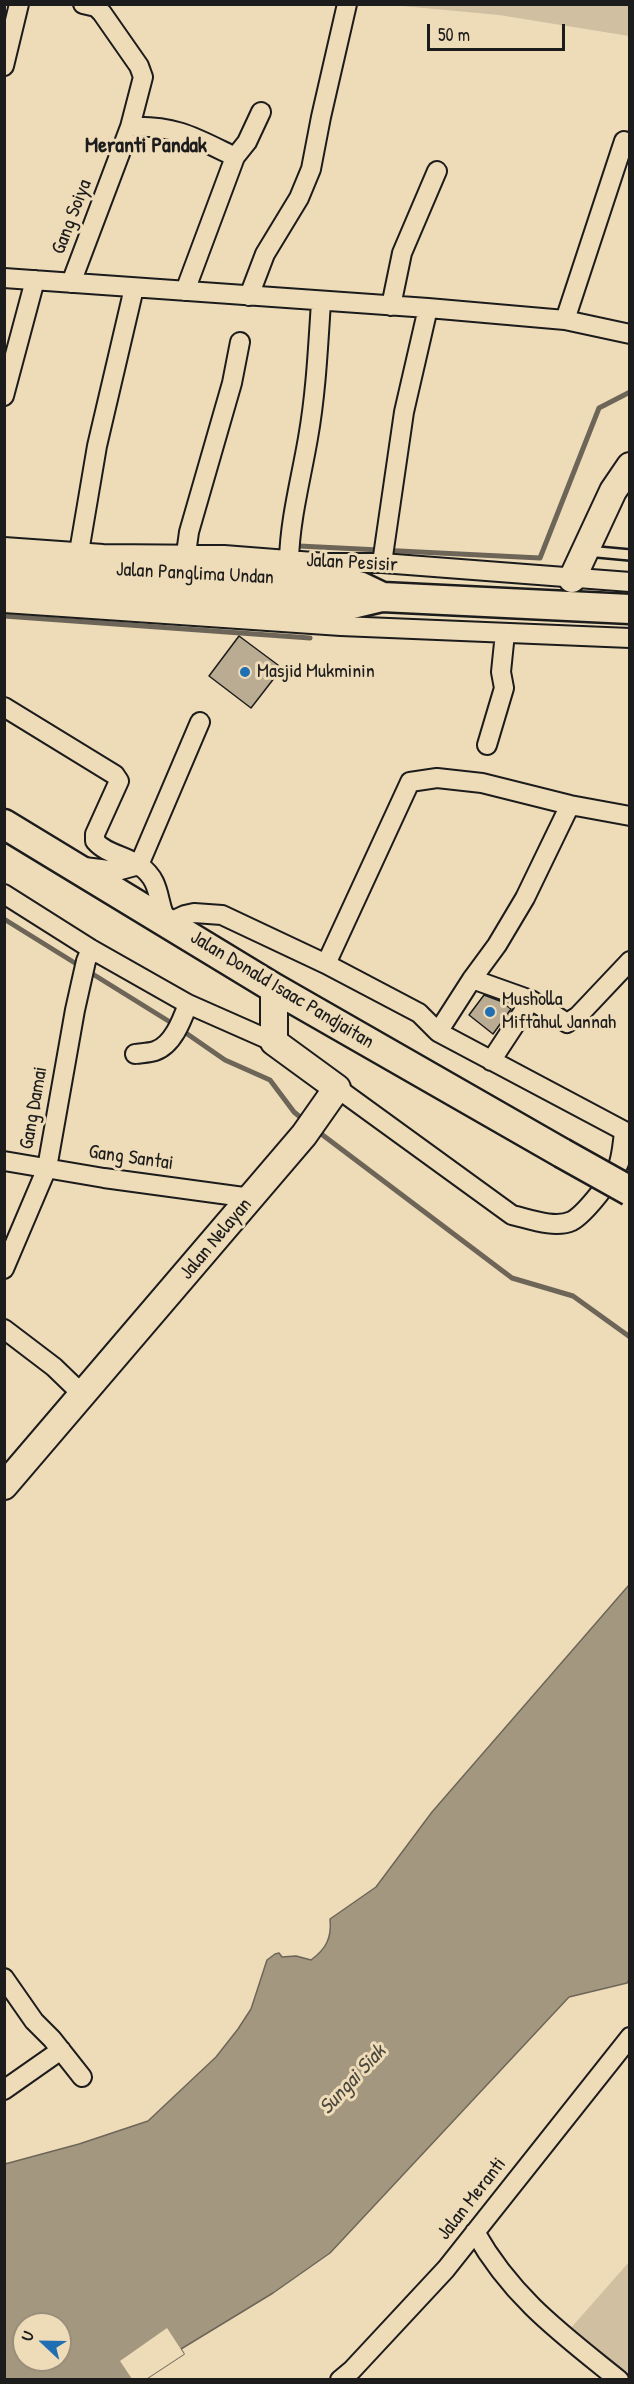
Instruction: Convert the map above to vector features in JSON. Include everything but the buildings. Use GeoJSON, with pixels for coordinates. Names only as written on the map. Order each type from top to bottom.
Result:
{"type":"FeatureCollection","features":[{"type":"Feature","properties":{"kind":"main road"},"geometry":{"type":"LineString","coordinates":[[572,579],[613,491],[630,466]]}},
{"type":"Feature","properties":{"kind":"main road","name":"Jalan Panglima Undan"},"geometry":{"type":"LineString","coordinates":[[15,556],[341,583],[359,586],[382,597]]}},
{"type":"Feature","properties":{"kind":"main road","name":"Jalan Panglima Undan"},"geometry":{"type":"LineString","coordinates":[[4,586],[101,602],[145,604],[336,608],[382,597],[630,609]]}},
{"type":"Feature","properties":{"kind":"main road","name":"Jalan Donald Isaac Pandjaitan"},"geometry":{"type":"LineString","coordinates":[[4,824],[274,988],[630,1191]]}},
{"type":"Feature","properties":{"kind":"main road"},"geometry":{"type":"LineString","coordinates":[[274,988],[274,1042],[337,1088]]}},
{"type":"Feature","properties":{"kind":"main road","name":"Jalan Nelayan"},"geometry":{"type":"LineString","coordinates":[[4,1486],[84,1396],[304,1135],[337,1088]]}},
{"type":"Feature","properties":{"kind":"street"},"geometry":{"type":"LineString","coordinates":[[4,66],[19,4]]}},
{"type":"Feature","properties":{"kind":"street"},"geometry":{"type":"LineString","coordinates":[[249,296],[265,254],[299,198],[311,169],[347,4]]}},
{"type":"Feature","properties":{"kind":"street","name":"Gang Soiya"},"geometry":{"type":"LineString","coordinates":[[71,283],[130,127],[141,85],[142,71],[92,5]]}},
{"type":"Feature","properties":{"kind":"street"},"geometry":{"type":"LineString","coordinates":[[184,291],[236,157],[247,142],[261,112]]}},
{"type":"Feature","properties":{"kind":"street"},"geometry":{"type":"LineString","coordinates":[[130,127],[156,126],[174,129],[190,134],[236,157]]}},
{"type":"Feature","properties":{"kind":"street"},"geometry":{"type":"LineString","coordinates":[[566,320],[624,141]]}},
{"type":"Feature","properties":{"kind":"street"},"geometry":{"type":"LineString","coordinates":[[391,306],[402,253],[437,171]]}},
{"type":"Feature","properties":{"kind":"street"},"geometry":{"type":"LineString","coordinates":[[4,278],[566,320],[630,334]]}},
{"type":"Feature","properties":{"kind":"street"},"geometry":{"type":"LineString","coordinates":[[4,396],[35,280]]}},
{"type":"Feature","properties":{"kind":"street"},"geometry":{"type":"LineString","coordinates":[[80,543],[98,446],[134,288]]}},
{"type":"Feature","properties":{"kind":"street"},"geometry":{"type":"LineString","coordinates":[[289,546],[308,436],[317,364],[321,302]]}},
{"type":"Feature","properties":{"kind":"street"},"geometry":{"type":"LineString","coordinates":[[383,560],[404,412],[428,308]]}},
{"type":"Feature","properties":{"kind":"street"},"geometry":{"type":"LineString","coordinates":[[187,544],[232,382],[240,342]]}},
{"type":"Feature","properties":{"kind":"street","name":"Jalan Pesisir"},"geometry":{"type":"LineString","coordinates":[[15,556],[80,543],[289,546],[383,560],[572,579],[630,582]]}},
{"type":"Feature","properties":{"kind":"street"},"geometry":{"type":"LineString","coordinates":[[4,603],[101,602]]}},
{"type":"Feature","properties":{"kind":"street"},"geometry":{"type":"LineString","coordinates":[[145,604],[341,626],[630,638]]}},
{"type":"Feature","properties":{"kind":"street"},"geometry":{"type":"LineString","coordinates":[[487,745],[504,688],[501,672],[505,633]]}},
{"type":"Feature","properties":{"kind":"street"},"geometry":{"type":"LineString","coordinates":[[4,707],[116,775],[119,781],[95,834],[95,841],[110,853],[139,865],[151,877],[157,888],[168,923],[194,913],[222,915],[326,964],[419,1013],[438,1032],[627,1132],[618,1165],[607,1183],[582,1212],[571,1221],[547,1223],[512,1215],[337,1088]]}},
{"type":"Feature","properties":{"kind":"street"},"geometry":{"type":"LineString","coordinates":[[139,865],[200,722]]}},
{"type":"Feature","properties":{"kind":"street"},"geometry":{"type":"LineString","coordinates":[[326,964],[410,782],[437,778],[482,783],[570,805],[630,816]]}},
{"type":"Feature","properties":{"kind":"street"},"geometry":{"type":"LineString","coordinates":[[438,1032],[497,945],[525,898],[570,805]]}},
{"type":"Feature","properties":{"kind":"street"},"geometry":{"type":"LineString","coordinates":[[76,866],[117,871],[139,865]]}},
{"type":"Feature","properties":{"kind":"street"},"geometry":{"type":"LineString","coordinates":[[4,894],[89,955],[185,1012],[274,1042]]}},
{"type":"Feature","properties":{"kind":"street","name":"Gang Damai"},"geometry":{"type":"LineString","coordinates":[[4,1269],[47,1168],[75,1010],[89,955]]}},
{"type":"Feature","properties":{"kind":"street"},"geometry":{"type":"LineString","coordinates":[[472,979],[531,1000],[567,1023],[578,1016],[630,961]]}},
{"type":"Feature","properties":{"kind":"street"},"geometry":{"type":"LineString","coordinates":[[491,1061],[531,1000]]}},
{"type":"Feature","properties":{"kind":"street"},"geometry":{"type":"LineString","coordinates":[[135,1054],[156,1051],[171,1039],[185,1012]]}},
{"type":"Feature","properties":{"kind":"street","name":"Gang Santai"},"geometry":{"type":"LineString","coordinates":[[4,1161],[250,1198]]}},
{"type":"Feature","properties":{"kind":"street"},"geometry":{"type":"LineString","coordinates":[[4,1329],[54,1367],[84,1396]]}},
{"type":"Feature","properties":{"kind":"street"},"geometry":{"type":"LineString","coordinates":[[4,1978],[34,2021],[82,2077]]}},
{"type":"Feature","properties":{"kind":"street","name":"Jalan Meranti"},"geometry":{"type":"LineString","coordinates":[[340,2379],[352,2370],[446,2269],[630,2037]]}},
{"type":"Feature","properties":{"kind":"street"},"geometry":{"type":"LineString","coordinates":[[4,2090],[61,2050]]}},
{"type":"Feature","properties":{"kind":"street"},"geometry":{"type":"LineString","coordinates":[[475,2232],[491,2261],[547,2322],[619,2379]]}},
{"type":"Feature","properties":{"kind":"lane"},"geometry":{"type":"LineString","coordinates":[[587,551],[630,555]]}},
{"type":"Feature","properties":{"kind":"shaded area"},"geometry":{"type":"Polygon","coordinates":[[[392,5],[629,5],[629,36],[499,15],[392,5]]]}},
{"type":"Feature","properties":{"kind":"shaded area"},"geometry":{"type":"Polygon","coordinates":[[[629,2262],[629,2379],[570,2329],[629,2262]]]}},
{"type":"Feature","properties":{"kind":"water","name":"Sungai Siak"},"geometry":{"type":"Polygon","coordinates":[[[629,1585],[629,1980],[627,1983],[569,1997],[330,2253],[273,2293],[181,2349],[184,2354],[146,2379],[5,2380],[5,2164],[79,2144],[148,2121],[216,2057],[238,2029],[251,2009],[267,1960],[279,1953],[282,1957],[296,1956],[311,1960],[324,1947],[329,1937],[330,1919],[376,1887],[432,1812],[629,1585]]]}},
{"type":"Feature","properties":{"kind":"pier"},"geometry":{"type":"Polygon","coordinates":[[[167,2328],[184,2354],[146,2379],[132,2379],[120,2361],[167,2328]]]}},
{"type":"Feature","properties":{"kind":"waterway"},"geometry":{"type":"LineString","coordinates":[[299,546],[540,558],[599,408],[630,392]]}},
{"type":"Feature","properties":{"kind":"waterway"},"geometry":{"type":"LineString","coordinates":[[4,616],[310,638]]}},
{"type":"Feature","properties":{"kind":"waterway"},"geometry":{"type":"LineString","coordinates":[[4,919],[170,1022],[225,1060],[270,1080],[294,1112],[305,1121]]}},
{"type":"Feature","properties":{"kind":"waterway"},"geometry":{"type":"LineString","coordinates":[[316,1130],[512,1278],[573,1296],[630,1337]]}},
{"type":"Feature","properties":{"kind":"place","name":"Masjid Mukminin"},"geometry":{"type":"Point","coordinates":[245,672]}},
{"type":"Feature","properties":{"kind":"place","name":"Musholla Miftahul Jannah"},"geometry":{"type":"Point","coordinates":[490,1012]}},
{"type":"Feature","properties":{"kind":"district","name":"Meranti Pandak"},"geometry":{"type":"Point","coordinates":[146,146]}}]}
